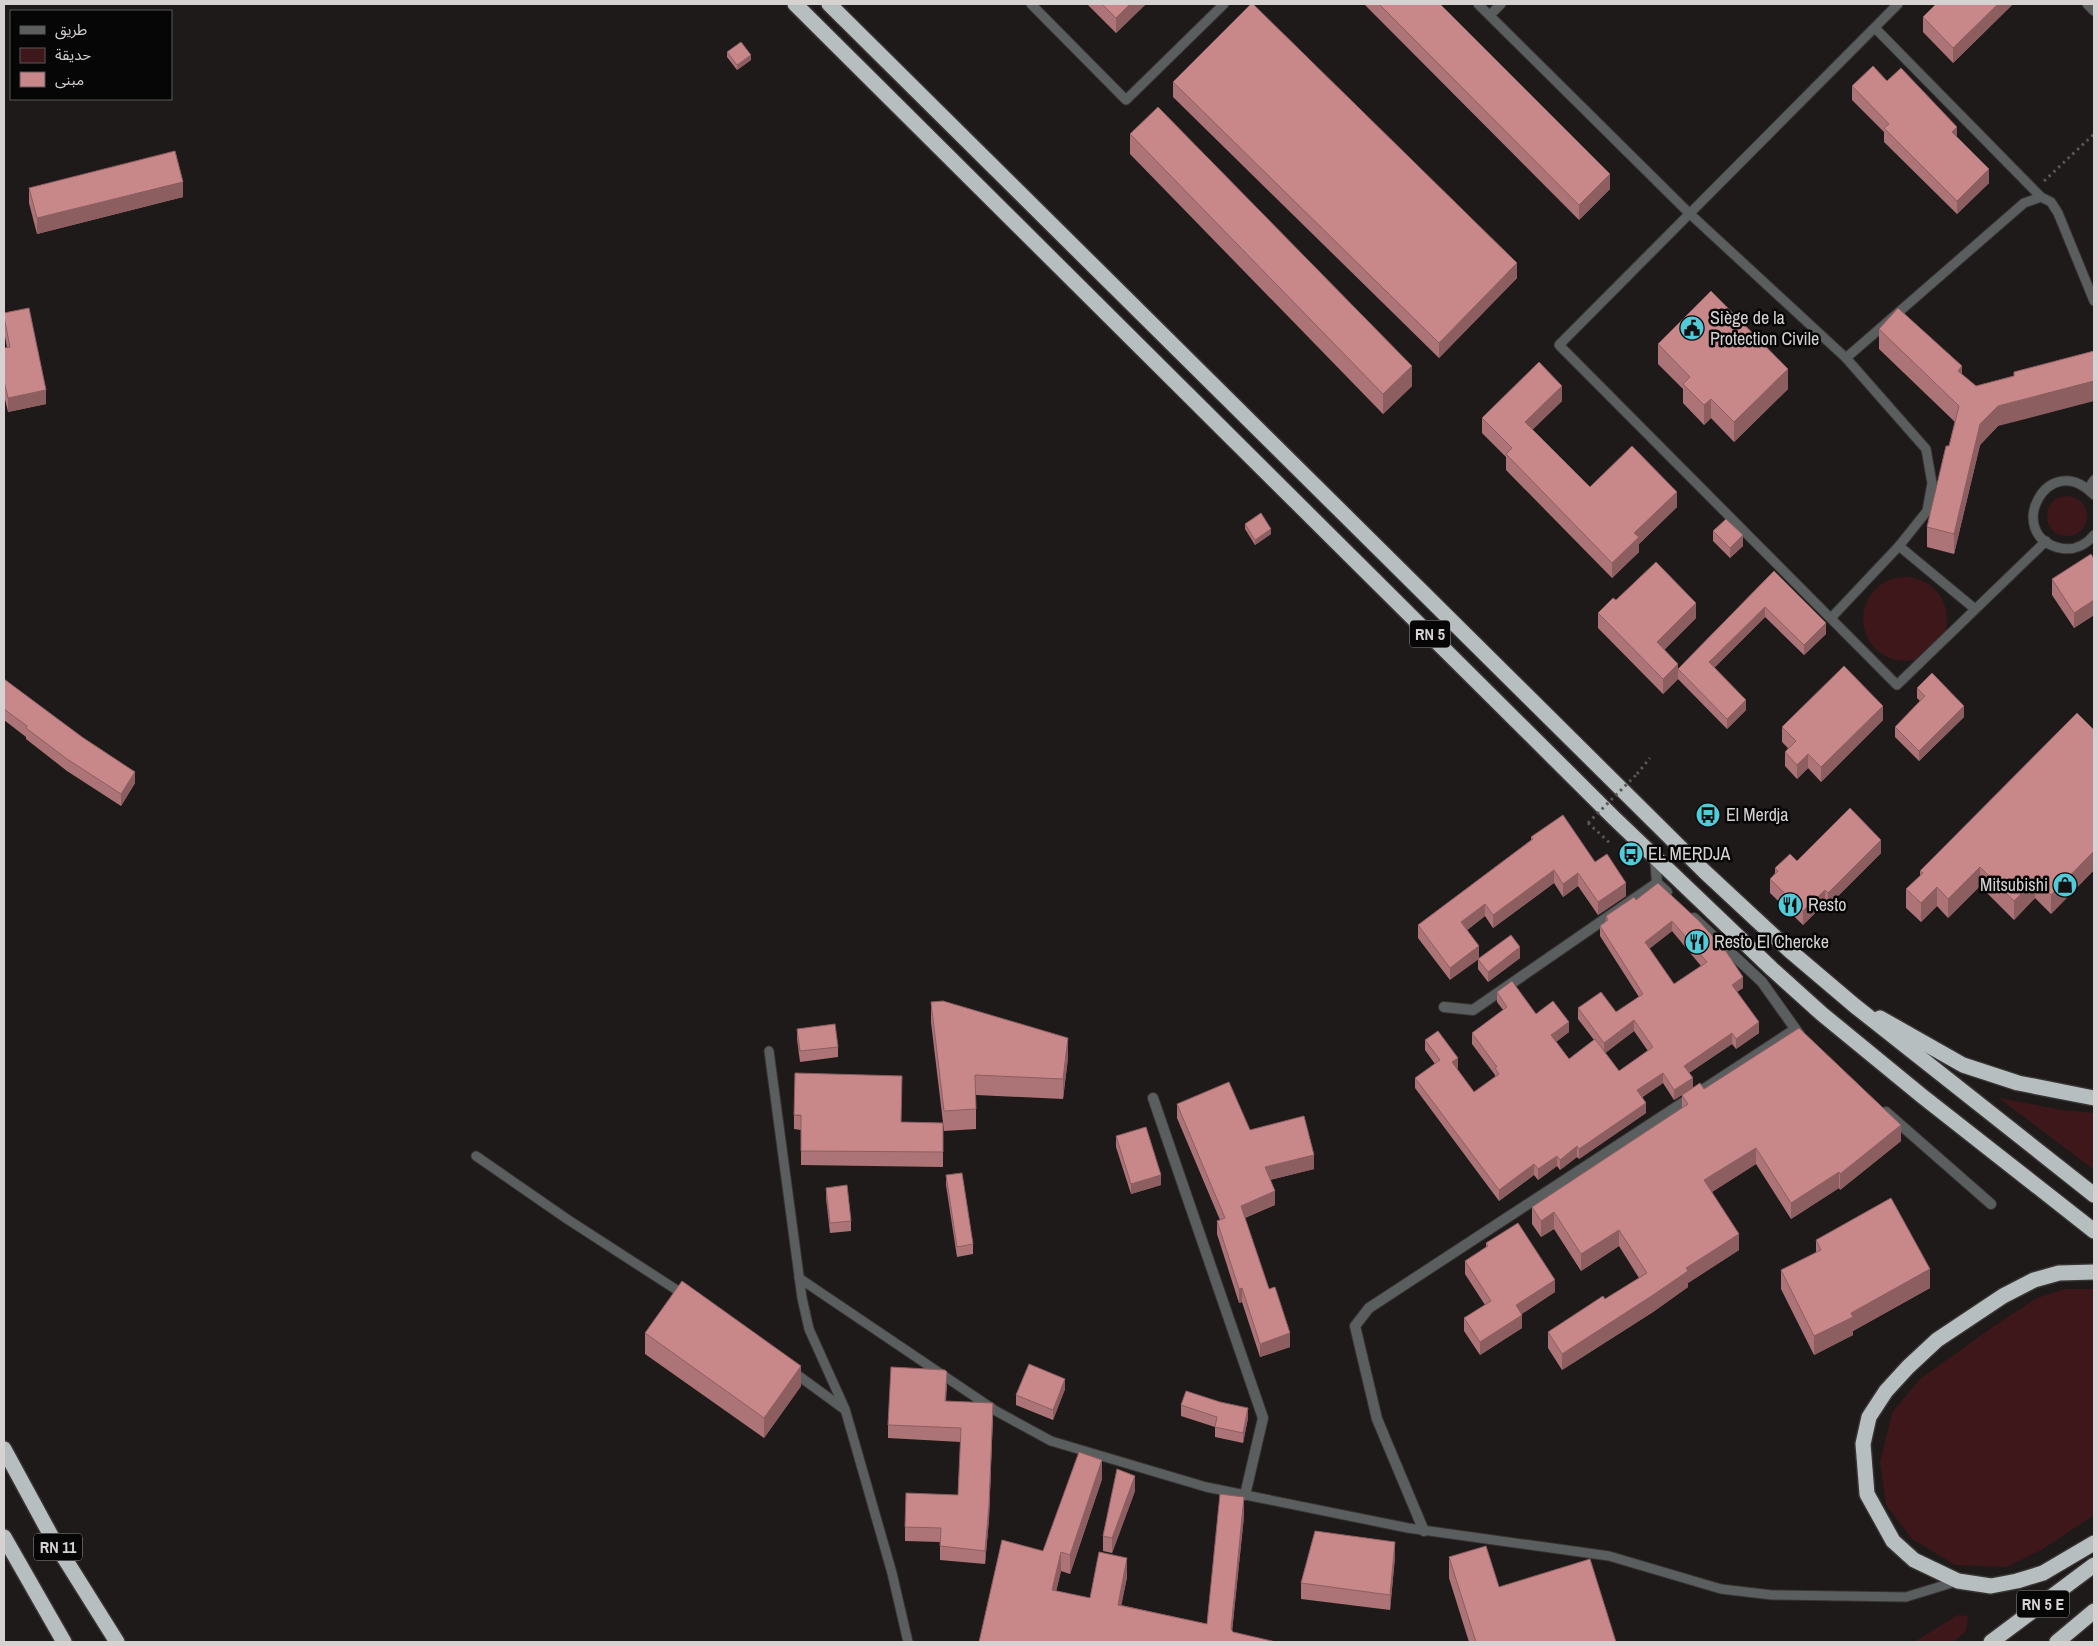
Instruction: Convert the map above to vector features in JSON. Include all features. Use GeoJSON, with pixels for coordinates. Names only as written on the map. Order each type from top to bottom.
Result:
{"type":"FeatureCollection","features":[{"type":"Feature","properties":{"kind":"highway","name":"RN 5"},"geometry":{"type":"LineString","coordinates":[[795,4],[1655,857],[1822,1014],[2094,1231]]}},
{"type":"Feature","properties":{"kind":"highway","name":"RN 5"},"geometry":{"type":"LineString","coordinates":[[832,6],[1643,812],[1789,950],[1855,1006],[2094,1195]]}},
{"type":"Feature","properties":{"kind":"highway"},"geometry":{"type":"LineString","coordinates":[[1855,1006],[1899,1027],[1963,1064],[2018,1083],[2094,1098]]}},
{"type":"Feature","properties":{"kind":"highway"},"geometry":{"type":"LineString","coordinates":[[2094,1272],[2058,1273],[2034,1280],[1972,1316],[1937,1340],[1886,1391],[1869,1417],[1863,1444],[1867,1494],[1893,1541],[1914,1560],[1958,1581],[1991,1586],[2017,1582],[2043,1573],[2094,1543]]}},
{"type":"Feature","properties":{"kind":"highway","name":"RN 11"},"geometry":{"type":"LineString","coordinates":[[4,1449],[55,1543],[117,1642]]}},
{"type":"Feature","properties":{"kind":"highway","name":"RN 11"},"geometry":{"type":"LineString","coordinates":[[4,1537],[64,1642]]}},
{"type":"Feature","properties":{"kind":"highway","name":"RN 5 E"},"geometry":{"type":"LineString","coordinates":[[1991,1642],[2094,1565]]}},
{"type":"Feature","properties":{"kind":"highway","name":"RN 5 E"},"geometry":{"type":"LineString","coordinates":[[2057,1642],[2094,1611]]}},
{"type":"Feature","properties":{"kind":"street"},"geometry":{"type":"LineString","coordinates":[[1655,857],[1657,883],[1762,982],[1794,1030],[1809,1043]]}},
{"type":"Feature","properties":{"kind":"street"},"geometry":{"type":"LineString","coordinates":[[1444,1006],[1473,1010],[1657,883]]}},
{"type":"Feature","properties":{"kind":"street"},"geometry":{"type":"LineString","coordinates":[[1424,1530],[1377,1419],[1356,1326],[1369,1308],[1794,1030]]}},
{"type":"Feature","properties":{"kind":"street"},"geometry":{"type":"LineString","coordinates":[[1153,1098],[1263,1418],[1244,1495]]}},
{"type":"Feature","properties":{"kind":"street"},"geometry":{"type":"LineString","coordinates":[[1881,1108],[1991,1204]]}},
{"type":"Feature","properties":{"kind":"lane"},"geometry":{"type":"LineString","coordinates":[[1031,4],[1126,100],[1224,4]]}},
{"type":"Feature","properties":{"kind":"lane"},"geometry":{"type":"LineString","coordinates":[[1478,4],[1689,214],[1846,358],[1926,449],[1932,482],[1927,511],[1899,546],[1831,618]]}},
{"type":"Feature","properties":{"kind":"lane"},"geometry":{"type":"LineString","coordinates":[[1490,16],[1501,4]]}},
{"type":"Feature","properties":{"kind":"lane"},"geometry":{"type":"LineString","coordinates":[[1898,4],[1559,345],[1897,685],[2046,541]]}},
{"type":"Feature","properties":{"kind":"lane"},"geometry":{"type":"LineString","coordinates":[[2087,4],[2094,11]]}},
{"type":"Feature","properties":{"kind":"lane"},"geometry":{"type":"LineString","coordinates":[[1875,28],[2041,197],[2051,202],[2058,213],[2094,302]]}},
{"type":"Feature","properties":{"kind":"lane"},"geometry":{"type":"LineString","coordinates":[[1846,358],[2024,203],[2041,197]]}},
{"type":"Feature","properties":{"kind":"lane"},"geometry":{"type":"LineString","coordinates":[[2094,480],[2091,492],[2080,484],[2061,482],[2052,484],[2038,498],[2034,506],[2035,525],[2046,541],[2063,549],[2082,545],[2094,534]]}},
{"type":"Feature","properties":{"kind":"lane"},"geometry":{"type":"LineString","coordinates":[[1899,546],[1975,609]]}},
{"type":"Feature","properties":{"kind":"lane"},"geometry":{"type":"LineString","coordinates":[[769,1051],[799,1278],[809,1329],[845,1409],[892,1573],[908,1642]]}},
{"type":"Feature","properties":{"kind":"lane"},"geometry":{"type":"LineString","coordinates":[[476,1156],[691,1299]]}},
{"type":"Feature","properties":{"kind":"lane"},"geometry":{"type":"LineString","coordinates":[[799,1278],[996,1410],[1051,1441],[1206,1487],[1424,1530],[1609,1556],[1720,1589],[1772,1596],[1906,1597],[1958,1581]]}},
{"type":"Feature","properties":{"kind":"lane"},"geometry":{"type":"LineString","coordinates":[[783,1365],[845,1409]]}},
{"type":"Feature","properties":{"kind":"lane"},"geometry":{"type":"LineString","coordinates":[[4,1551],[20,1566]]}},
{"type":"Feature","properties":{"kind":"path"},"geometry":{"type":"LineString","coordinates":[[2041,197],[2044,180],[2094,134]]}},
{"type":"Feature","properties":{"kind":"path"},"geometry":{"type":"LineString","coordinates":[[1611,844],[1588,823],[1637,774],[1650,758]]}},
{"type":"Feature","properties":{"kind":"green space"},"geometry":{"type":"Polygon","coordinates":[[[2067,496],[2081,502],[2087,516],[2081,530],[2067,536],[2053,530],[2047,516],[2053,502],[2067,496]]]}},
{"type":"Feature","properties":{"kind":"green space"},"geometry":{"type":"Polygon","coordinates":[[[1905,577],[1921,580],[1935,589],[1944,603],[1947,619],[1944,635],[1935,649],[1921,658],[1905,661],[1889,658],[1875,649],[1866,635],[1863,619],[1866,603],[1875,589],[1889,580],[1905,577]]]}},
{"type":"Feature","properties":{"kind":"green space"},"geometry":{"type":"Polygon","coordinates":[[[1999,1098],[2062,1110],[2094,1113],[2094,1170],[1999,1098]]]}},
{"type":"Feature","properties":{"kind":"green space"},"geometry":{"type":"Polygon","coordinates":[[[2065,1289],[2094,1289],[2094,1515],[2043,1549],[2007,1567],[1955,1565],[1911,1538],[1886,1505],[1880,1462],[1892,1413],[1920,1379],[2037,1298],[2065,1289]]]}},
{"type":"Feature","properties":{"kind":"green space"},"geometry":{"type":"Polygon","coordinates":[[[1958,1615],[1968,1616],[1966,1631],[1953,1642],[1914,1642],[1958,1615]]]}},
{"type":"Feature","properties":{"kind":"building"},"geometry":{"type":"Polygon","coordinates":[[[1102,4],[1130,4],[1116,18],[1102,4]]]}},
{"type":"Feature","properties":{"kind":"building"},"geometry":{"type":"Polygon","coordinates":[[[1251,4],[1517,263],[1439,343],[1173,82],[1251,4]]]}},
{"type":"Feature","properties":{"kind":"building"},"geometry":{"type":"Polygon","coordinates":[[[1379,4],[1440,4],[1610,174],[1579,205],[1379,4]]]}},
{"type":"Feature","properties":{"kind":"building"},"geometry":{"type":"Polygon","coordinates":[[[1936,4],[1998,4],[1953,48],[1923,17],[1936,4]]]}},
{"type":"Feature","properties":{"kind":"building"},"geometry":{"type":"Polygon","coordinates":[[[741,42],[751,55],[737,65],[727,52],[741,42]]]}},
{"type":"Feature","properties":{"kind":"building"},"geometry":{"type":"Polygon","coordinates":[[[1873,66],[1887,81],[1901,68],[1957,127],[1952,132],[1989,169],[1957,201],[1884,128],[1889,124],[1852,86],[1873,66]]]}},
{"type":"Feature","properties":{"kind":"building"},"geometry":{"type":"Polygon","coordinates":[[[1158,107],[1412,366],[1383,394],[1130,134],[1158,107]]]}},
{"type":"Feature","properties":{"kind":"building"},"geometry":{"type":"Polygon","coordinates":[[[175,151],[183,182],[37,218],[29,188],[175,151]]]}},
{"type":"Feature","properties":{"kind":"building"},"geometry":{"type":"Polygon","coordinates":[[[1711,291],[1788,369],[1734,422],[1711,399],[1704,405],[1683,384],[1690,377],[1658,344],[1711,291]]]}},
{"type":"Feature","properties":{"kind":"building"},"geometry":{"type":"Polygon","coordinates":[[[29,308],[46,390],[8,398],[4,381],[4,348],[10,347],[4,313],[29,308]]]}},
{"type":"Feature","properties":{"kind":"building"},"geometry":{"type":"Polygon","coordinates":[[[1898,308],[1962,366],[1958,371],[1976,386],[2014,376],[2014,372],[2094,351],[2094,381],[1998,406],[1980,424],[1954,534],[1927,527],[1946,446],[1949,446],[1959,406],[1879,329],[1898,308]]]}},
{"type":"Feature","properties":{"kind":"building"},"geometry":{"type":"Polygon","coordinates":[[[1539,362],[1562,386],[1525,422],[1590,487],[1632,446],[1677,492],[1634,533],[1639,537],[1612,563],[1506,454],[1512,448],[1482,418],[1539,362]]]}},
{"type":"Feature","properties":{"kind":"building"},"geometry":{"type":"Polygon","coordinates":[[[1261,513],[1271,529],[1255,540],[1245,524],[1261,513]]]}},
{"type":"Feature","properties":{"kind":"building"},"geometry":{"type":"Polygon","coordinates":[[[1726,519],[1743,535],[1730,548],[1713,531],[1726,519]]]}},
{"type":"Feature","properties":{"kind":"building"},"geometry":{"type":"Polygon","coordinates":[[[2091,554],[2094,559],[2094,600],[2074,613],[2052,579],[2091,554]]]}},
{"type":"Feature","properties":{"kind":"building"},"geometry":{"type":"Polygon","coordinates":[[[1656,562],[1696,603],[1657,642],[1678,664],[1663,679],[1598,613],[1613,598],[1616,600],[1656,562]]]}},
{"type":"Feature","properties":{"kind":"building"},"geometry":{"type":"Polygon","coordinates":[[[1774,571],[1826,623],[1804,645],[1765,607],[1709,662],[1746,700],[1727,719],[1678,669],[1774,571]]]}},
{"type":"Feature","properties":{"kind":"building"},"geometry":{"type":"Polygon","coordinates":[[[1844,666],[1883,706],[1821,767],[1808,754],[1797,765],[1785,752],[1796,741],[1782,727],[1844,666]]]}},
{"type":"Feature","properties":{"kind":"building"},"geometry":{"type":"Polygon","coordinates":[[[1932,673],[1964,706],[1919,751],[1895,727],[1925,696],[1917,688],[1932,673]]]}},
{"type":"Feature","properties":{"kind":"building"},"geometry":{"type":"Polygon","coordinates":[[[4,679],[82,737],[135,772],[121,794],[67,759],[4,709],[4,679]]]}},
{"type":"Feature","properties":{"kind":"building"},"geometry":{"type":"Polygon","coordinates":[[[2077,713],[2094,730],[2094,851],[2051,895],[2035,879],[2014,901],[1980,867],[1948,899],[1937,887],[1921,903],[1906,889],[1923,873],[1920,871],[2077,713]]]}},
{"type":"Feature","properties":{"kind":"building"},"geometry":{"type":"Polygon","coordinates":[[[1850,808],[1881,840],[1828,893],[1825,890],[1803,911],[1770,879],[1778,871],[1775,868],[1790,854],[1797,861],[1850,808]]]}},
{"type":"Feature","properties":{"kind":"building"},"geometry":{"type":"Polygon","coordinates":[[[1563,815],[1595,862],[1607,854],[1626,883],[1598,902],[1578,873],[1563,884],[1554,870],[1493,915],[1485,904],[1461,922],[1479,946],[1450,968],[1418,925],[1533,839],[1531,837],[1563,815]]]}},
{"type":"Feature","properties":{"kind":"building"},"geometry":{"type":"Polygon","coordinates":[[[1658,883],[1699,921],[1725,950],[1743,977],[1732,985],[1759,1022],[1736,1039],[1732,1033],[1684,1066],[1693,1078],[1674,1090],[1663,1073],[1637,1090],[1646,1103],[1579,1149],[1577,1146],[1560,1160],[1557,1156],[1538,1169],[1534,1164],[1499,1190],[1415,1078],[1440,1060],[1425,1040],[1438,1031],[1458,1058],[1452,1062],[1474,1092],[1499,1074],[1495,1068],[1497,1067],[1472,1033],[1507,1007],[1497,992],[1512,981],[1536,1014],[1553,1001],[1569,1022],[1551,1035],[1569,1059],[1595,1039],[1619,1071],[1653,1047],[1634,1020],[1604,1043],[1578,1008],[1601,992],[1616,1012],[1643,994],[1600,926],[1608,920],[1606,916],[1634,897],[1636,900],[1658,883]],[[1672,921],[1645,942],[1674,984],[1707,962],[1672,921]]]}},
{"type":"Feature","properties":{"kind":"building"},"geometry":{"type":"Polygon","coordinates":[[[1511,935],[1520,947],[1488,972],[1478,959],[1511,935]]]}},
{"type":"Feature","properties":{"kind":"building"},"geometry":{"type":"Polygon","coordinates":[[[943,1001],[1068,1038],[1063,1079],[975,1075],[976,1109],[944,1111],[931,1002],[943,1001]]]}},
{"type":"Feature","properties":{"kind":"building"},"geometry":{"type":"Polygon","coordinates":[[[835,1024],[838,1047],[800,1051],[797,1029],[835,1024]]]}},
{"type":"Feature","properties":{"kind":"building"},"geometry":{"type":"Polygon","coordinates":[[[1799,1028],[1901,1125],[1840,1174],[1839,1172],[1791,1203],[1756,1148],[1704,1180],[1739,1234],[1686,1268],[1688,1271],[1653,1295],[1562,1354],[1548,1332],[1603,1296],[1605,1299],[1647,1273],[1619,1230],[1581,1254],[1554,1212],[1541,1221],[1532,1207],[1688,1104],[1682,1095],[1700,1083],[1704,1089],[1799,1028]]]}},
{"type":"Feature","properties":{"kind":"building"},"geometry":{"type":"Polygon","coordinates":[[[795,1073],[902,1076],[901,1122],[943,1123],[943,1152],[801,1151],[801,1115],[794,1115],[795,1073]]]}},
{"type":"Feature","properties":{"kind":"building"},"geometry":{"type":"Polygon","coordinates":[[[1229,1082],[1250,1130],[1304,1116],[1314,1155],[1265,1167],[1275,1191],[1241,1206],[1269,1289],[1275,1287],[1290,1333],[1260,1344],[1242,1288],[1239,1289],[1217,1221],[1225,1218],[1177,1104],[1229,1082]]]}},
{"type":"Feature","properties":{"kind":"building"},"geometry":{"type":"Polygon","coordinates":[[[1146,1127],[1161,1175],[1131,1184],[1116,1136],[1146,1127]]]}},
{"type":"Feature","properties":{"kind":"building"},"geometry":{"type":"Polygon","coordinates":[[[962,1173],[973,1244],[957,1247],[946,1175],[962,1173]]]}},
{"type":"Feature","properties":{"kind":"building"},"geometry":{"type":"Polygon","coordinates":[[[847,1185],[851,1221],[830,1223],[826,1188],[847,1185]]]}},
{"type":"Feature","properties":{"kind":"building"},"geometry":{"type":"Polygon","coordinates":[[[1891,1198],[1930,1269],[1851,1313],[1853,1317],[1814,1336],[1781,1270],[1821,1250],[1816,1240],[1891,1198]]]}},
{"type":"Feature","properties":{"kind":"building"},"geometry":{"type":"Polygon","coordinates":[[[1518,1223],[1555,1280],[1516,1305],[1522,1315],[1480,1342],[1464,1318],[1491,1301],[1465,1261],[1488,1246],[1486,1243],[1518,1223]]]}},
{"type":"Feature","properties":{"kind":"building"},"geometry":{"type":"Polygon","coordinates":[[[682,1281],[801,1366],[764,1418],[645,1333],[682,1281]]]}},
{"type":"Feature","properties":{"kind":"building"},"geometry":{"type":"Polygon","coordinates":[[[1029,1364],[1065,1379],[1053,1410],[1016,1395],[1029,1364]]]}},
{"type":"Feature","properties":{"kind":"building"},"geometry":{"type":"Polygon","coordinates":[[[891,1367],[945,1370],[947,1372],[945,1401],[993,1403],[989,1505],[985,1551],[940,1546],[941,1528],[905,1527],[906,1493],[958,1495],[961,1428],[888,1425],[891,1367]]]}},
{"type":"Feature","properties":{"kind":"building"},"geometry":{"type":"Polygon","coordinates":[[[1186,1391],[1220,1402],[1248,1408],[1243,1433],[1215,1427],[1217,1417],[1181,1405],[1186,1391]]]}},
{"type":"Feature","properties":{"kind":"building"},"geometry":{"type":"Polygon","coordinates":[[[1079,1452],[1102,1460],[1070,1555],[1061,1552],[1052,1590],[1090,1598],[1099,1552],[1127,1558],[1118,1605],[1207,1624],[1220,1494],[1244,1497],[1231,1629],[1233,1632],[1276,1642],[979,1642],[1002,1540],[1043,1551],[1079,1452]]]}},
{"type":"Feature","properties":{"kind":"building"},"geometry":{"type":"Polygon","coordinates":[[[1117,1469],[1135,1476],[1112,1538],[1103,1536],[1117,1469]]]}},
{"type":"Feature","properties":{"kind":"building"},"geometry":{"type":"Polygon","coordinates":[[[1315,1531],[1395,1542],[1390,1595],[1301,1583],[1315,1531]]]}},
{"type":"Feature","properties":{"kind":"building"},"geometry":{"type":"Polygon","coordinates":[[[1486,1546],[1499,1587],[1590,1559],[1616,1642],[1476,1642],[1449,1557],[1486,1546]]]}},
{"type":"Feature","properties":{"kind":"place","name":"Siège de la Protection Civile"},"geometry":{"type":"Point","coordinates":[1692,328]}},
{"type":"Feature","properties":{"kind":"place","name":"El Merdja"},"geometry":{"type":"Point","coordinates":[1708,815]}},
{"type":"Feature","properties":{"kind":"place","name":"EL MERDJA"},"geometry":{"type":"Point","coordinates":[1631,854]}},
{"type":"Feature","properties":{"kind":"place","name":"Mitsubishi"},"geometry":{"type":"Point","coordinates":[2065,885]}},
{"type":"Feature","properties":{"kind":"place","name":"Resto"},"geometry":{"type":"Point","coordinates":[1790,905]}},
{"type":"Feature","properties":{"kind":"place","name":"Resto El Chercke"},"geometry":{"type":"Point","coordinates":[1697,942]}}]}
